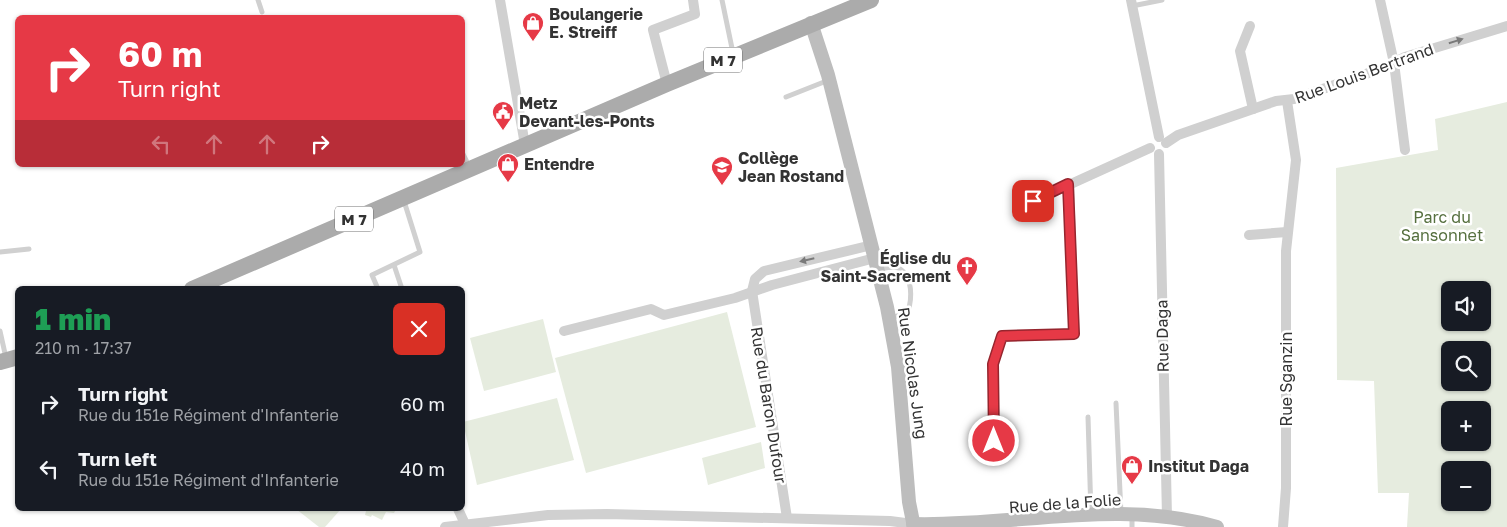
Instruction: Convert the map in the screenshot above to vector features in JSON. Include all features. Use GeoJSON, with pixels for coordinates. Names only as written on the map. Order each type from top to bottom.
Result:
{"type":"FeatureCollection","features":[{"type":"Feature","properties":{"kind":"main road","name":"M 7"},"geometry":{"type":"LineString","coordinates":[[210,285],[525,145],[810,23],[871,0]]}},
{"type":"Feature","properties":{"kind":"main road","name":"Rue Nicolas Jung"},"geometry":{"type":"LineString","coordinates":[[810,23],[830,80],[889,319],[898,367],[909,502],[914,526]]}},
{"type":"Feature","properties":{"kind":"main road","name":"Rue de la Folie"},"geometry":{"type":"LineString","coordinates":[[914,526],[983,525],[1092,518],[1128,520],[1167,517],[1217,527]]}},
{"type":"Feature","properties":{"kind":"street"},"geometry":{"type":"LineString","coordinates":[[500,0],[525,145]]}},
{"type":"Feature","properties":{"kind":"street"},"geometry":{"type":"LineString","coordinates":[[667,84],[653,30],[695,14],[693,0]]}},
{"type":"Feature","properties":{"kind":"street"},"geometry":{"type":"LineString","coordinates":[[1380,0],[1394,62],[1405,150]]}},
{"type":"Feature","properties":{"kind":"street"},"geometry":{"type":"LineString","coordinates":[[1018,208],[1068,184],[1154,151],[1165,150],[1132,3]]}},
{"type":"Feature","properties":{"kind":"street"},"geometry":{"type":"LineString","coordinates":[[1250,26],[1240,51],[1253,109]]}},
{"type":"Feature","properties":{"kind":"street","name":"Rue Louis Bertrand"},"geometry":{"type":"LineString","coordinates":[[1162,140],[1276,101],[1287,100],[1383,68],[1405,57],[1507,26]]}},
{"type":"Feature","properties":{"kind":"street","name":"Rue Sganzin"},"geometry":{"type":"LineString","coordinates":[[1283,527],[1286,488],[1287,232],[1296,160],[1287,100]]}},
{"type":"Feature","properties":{"kind":"street"},"geometry":{"type":"LineString","coordinates":[[1154,151],[1151,140],[1162,140]]}},
{"type":"Feature","properties":{"kind":"street","name":"Rue Daga"},"geometry":{"type":"LineString","coordinates":[[1154,151],[1167,517]]}},
{"type":"Feature","properties":{"kind":"street"},"geometry":{"type":"LineString","coordinates":[[994,459],[993,364],[1002,336],[1074,334],[1068,184]]}},
{"type":"Feature","properties":{"kind":"street"},"geometry":{"type":"LineString","coordinates":[[1249,235],[1287,232]]}},
{"type":"Feature","properties":{"kind":"street"},"geometry":{"type":"LineString","coordinates":[[752,291],[755,279],[764,271],[875,257]]}},
{"type":"Feature","properties":{"kind":"street"},"geometry":{"type":"LineString","coordinates":[[564,331],[651,309],[664,315],[734,298],[752,291],[875,257]]}},
{"type":"Feature","properties":{"kind":"street","name":"Rue du Baron Dufour"},"geometry":{"type":"LineString","coordinates":[[752,291],[787,518]]}},
{"type":"Feature","properties":{"kind":"street"},"geometry":{"type":"LineString","coordinates":[[459,511],[465,524]]}},
{"type":"Feature","properties":{"kind":"street"},"geometry":{"type":"LineString","coordinates":[[445,527],[548,515],[607,514],[787,518],[914,526]]}},
{"type":"Feature","properties":{"kind":"lane"},"geometry":{"type":"LineString","coordinates":[[258,0],[262,12]]}},
{"type":"Feature","properties":{"kind":"lane"},"geometry":{"type":"LineString","coordinates":[[722,0],[734,56]]}},
{"type":"Feature","properties":{"kind":"lane"},"geometry":{"type":"LineString","coordinates":[[1132,3],[1162,0]]}},
{"type":"Feature","properties":{"kind":"lane"},"geometry":{"type":"LineString","coordinates":[[786,98],[830,80]]}},
{"type":"Feature","properties":{"kind":"lane"},"geometry":{"type":"LineString","coordinates":[[465,158],[470,169]]}},
{"type":"Feature","properties":{"kind":"lane"},"geometry":{"type":"LineString","coordinates":[[377,286],[372,276],[420,252],[403,198]]}},
{"type":"Feature","properties":{"kind":"lane"},"geometry":{"type":"LineString","coordinates":[[0,252],[29,249]]}},
{"type":"Feature","properties":{"kind":"lane"},"geometry":{"type":"LineString","coordinates":[[875,257],[900,269],[909,280],[911,302],[908,311],[889,319]]}},
{"type":"Feature","properties":{"kind":"lane"},"geometry":{"type":"LineString","coordinates":[[394,265],[401,286]]}},
{"type":"Feature","properties":{"kind":"lane"},"geometry":{"type":"LineString","coordinates":[[0,331],[8,359]]}},
{"type":"Feature","properties":{"kind":"lane"},"geometry":{"type":"LineString","coordinates":[[1116,403],[1128,520]]}},
{"type":"Feature","properties":{"kind":"lane"},"geometry":{"type":"LineString","coordinates":[[1088,417],[1092,518]]}},
{"type":"Feature","properties":{"kind":"green space","name":"Parc du Sansonnet"},"geometry":{"type":"Polygon","coordinates":[[[1507,102],[1507,527],[1407,527],[1409,493],[1378,493],[1374,381],[1337,380],[1336,168],[1438,150],[1435,119],[1507,102]]]}},
{"type":"Feature","properties":{"kind":"green space"},"geometry":{"type":"Polygon","coordinates":[[[727,312],[756,427],[586,473],[555,358],[727,312]]]}},
{"type":"Feature","properties":{"kind":"green space"},"geometry":{"type":"Polygon","coordinates":[[[543,319],[556,372],[484,391],[470,338],[543,319]]]}},
{"type":"Feature","properties":{"kind":"green space"},"geometry":{"type":"Polygon","coordinates":[[[557,398],[574,460],[477,485],[465,431],[465,421],[557,398]]]}},
{"type":"Feature","properties":{"kind":"green space"},"geometry":{"type":"Polygon","coordinates":[[[761,442],[765,468],[708,485],[702,458],[761,442]]]}},
{"type":"Feature","properties":{"kind":"green space"},"geometry":{"type":"Polygon","coordinates":[[[299,511],[339,511],[325,527],[319,527],[299,511]]]}},
{"type":"Feature","properties":{"kind":"green space"},"geometry":{"type":"Polygon","coordinates":[[[366,511],[395,511],[394,513],[386,512],[382,520],[372,515],[371,517],[365,515],[366,511]]]}},
{"type":"Feature","properties":{"kind":"place","name":"Boulangerie E. Streiff"},"geometry":{"type":"Point","coordinates":[533,42]}},
{"type":"Feature","properties":{"kind":"place","name":"Metz Devant-les-Ponts"},"geometry":{"type":"Point","coordinates":[503,131]}},
{"type":"Feature","properties":{"kind":"place","name":"Entendre"},"geometry":{"type":"Point","coordinates":[508,183]}},
{"type":"Feature","properties":{"kind":"place","name":"Collège Jean Rostand"},"geometry":{"type":"Point","coordinates":[722,186]}},
{"type":"Feature","properties":{"kind":"place","name":"Église du Saint-Sacrement"},"geometry":{"type":"Point","coordinates":[967,286]}},
{"type":"Feature","properties":{"kind":"place","name":"Institut Daga"},"geometry":{"type":"Point","coordinates":[1132,485]}},
{"type":"Feature","properties":{"kind":"route"},"geometry":{"type":"LineString","coordinates":[[994,441],[993,364],[1002,336],[1074,334],[1068,184],[1033,201]]}}]}
